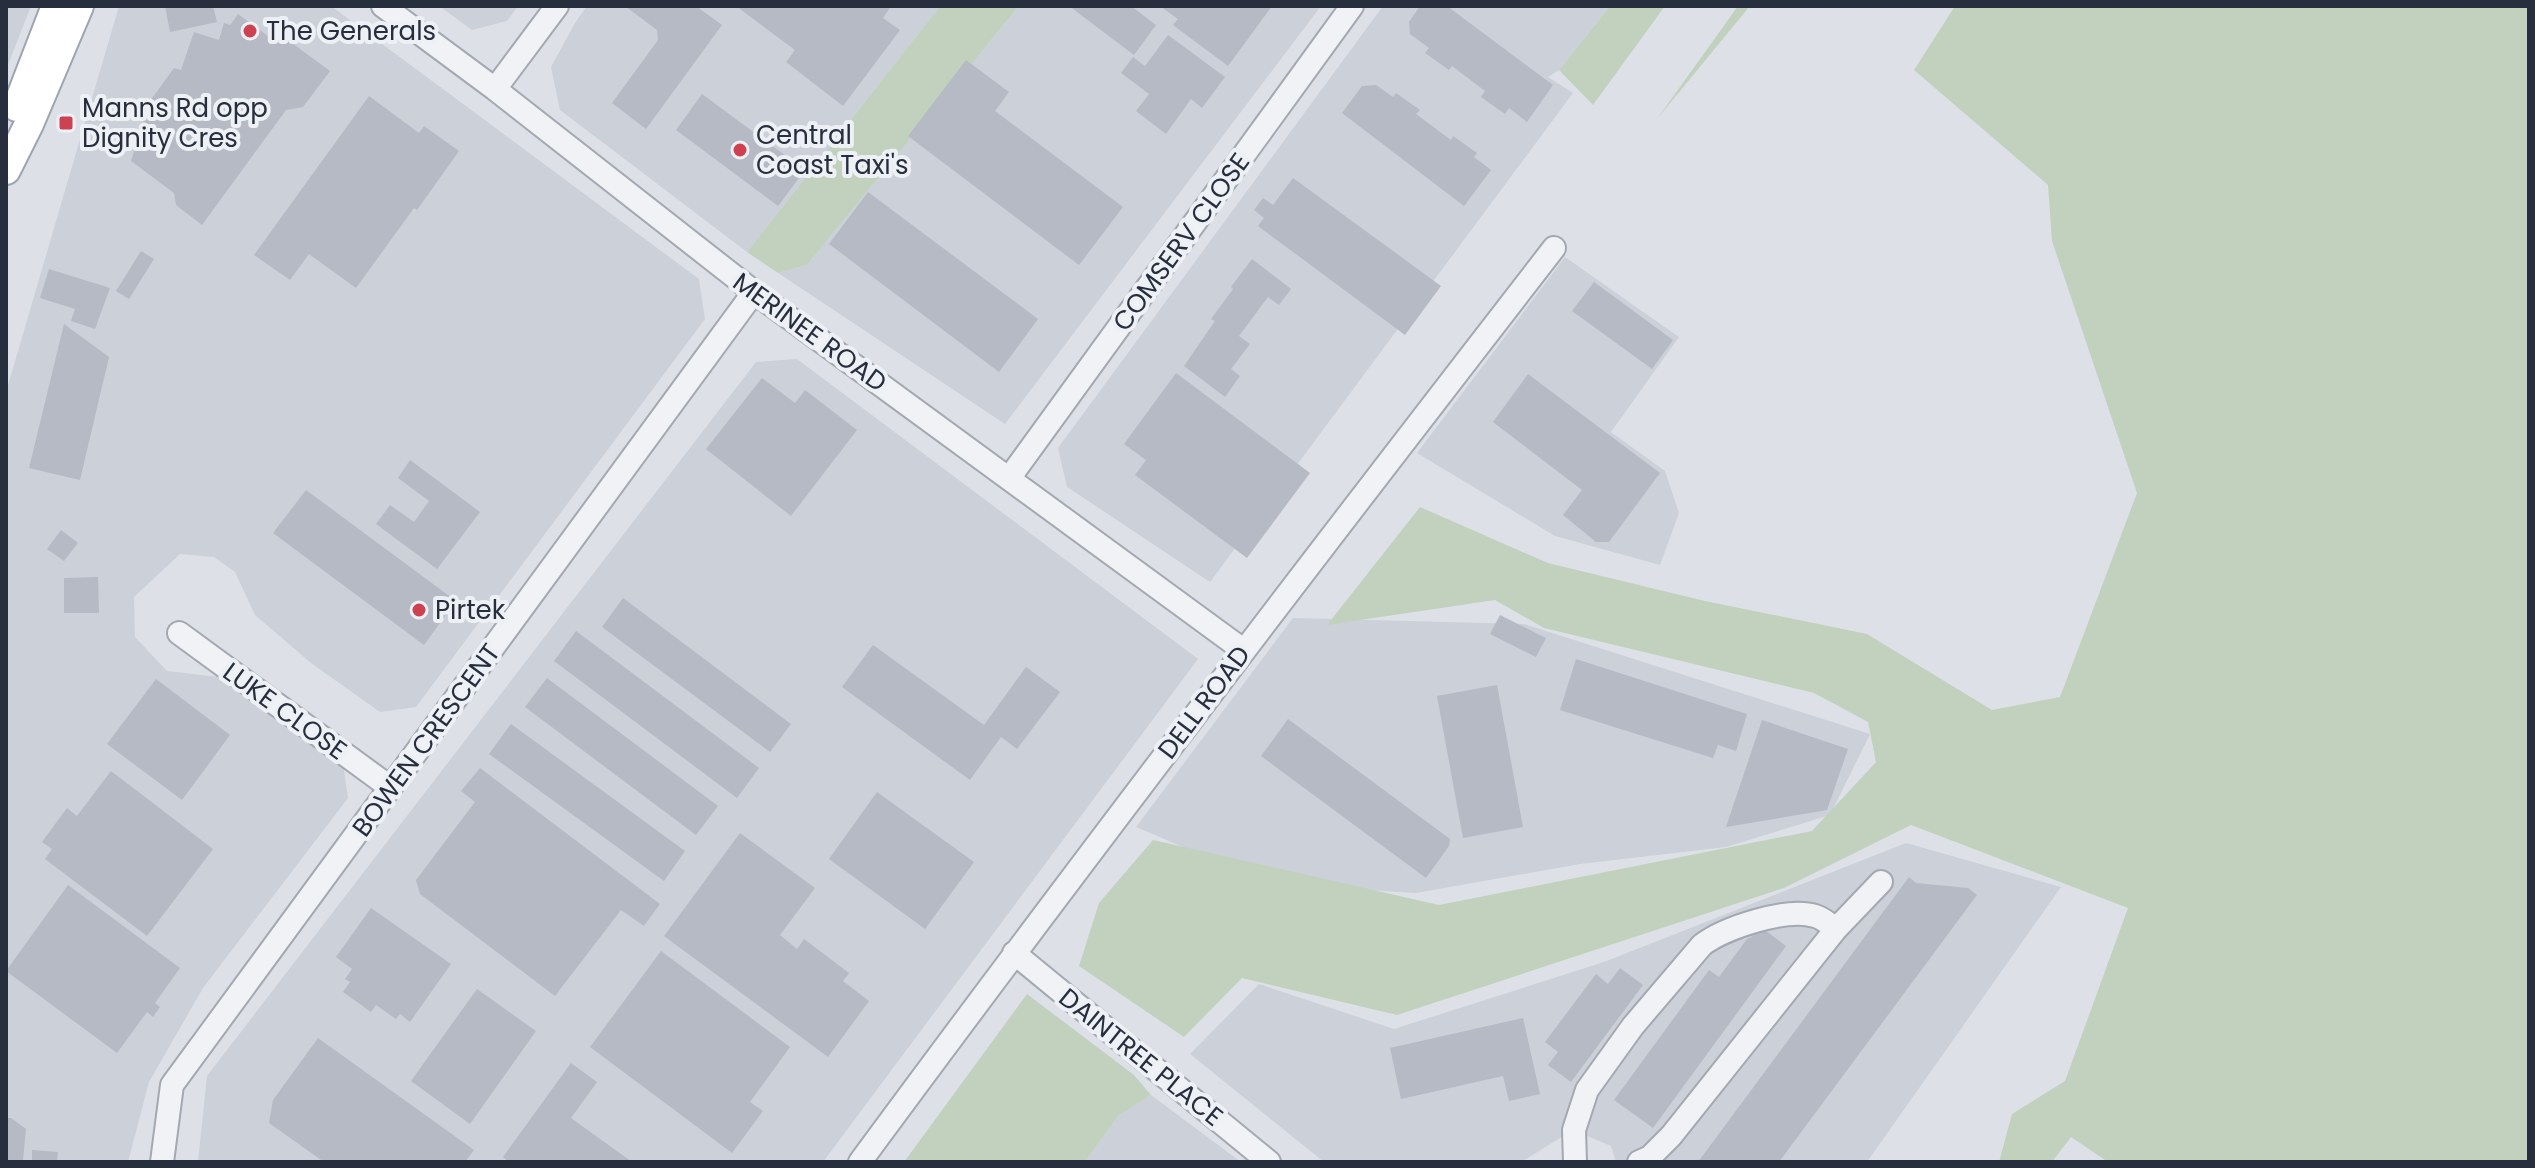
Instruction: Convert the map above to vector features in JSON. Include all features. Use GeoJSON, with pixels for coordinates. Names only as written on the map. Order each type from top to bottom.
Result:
{"type":"FeatureCollection","features":[{"type":"Feature","properties":{"kind":"main road"},"geometry":{"type":"LineString","coordinates":[[6,146],[13,116],[56,6]]}},
{"type":"Feature","properties":{"kind":"main road"},"geometry":{"type":"LineString","coordinates":[[6,170],[79,6]]}},
{"type":"Feature","properties":{"kind":"street","name":"MERINEE ROAD"},"geometry":{"type":"LineString","coordinates":[[383,6],[495,89],[754,292],[1243,650]]}},
{"type":"Feature","properties":{"kind":"street"},"geometry":{"type":"LineString","coordinates":[[495,89],[557,6]]}},
{"type":"Feature","properties":{"kind":"street","name":"COMSERV CLOSE"},"geometry":{"type":"LineString","coordinates":[[1010,477],[1352,6]]}},
{"type":"Feature","properties":{"kind":"street","name":"DELL ROAD"},"geometry":{"type":"LineString","coordinates":[[860,1162],[1243,650],[1554,248]]}},
{"type":"Feature","properties":{"kind":"street","name":"BOWEN CRESCENT"},"geometry":{"type":"LineString","coordinates":[[162,1162],[172,1085],[754,292]]}},
{"type":"Feature","properties":{"kind":"street","name":"LUKE CLOSE"},"geometry":{"type":"LineString","coordinates":[[179,633],[391,788]]}},
{"type":"Feature","properties":{"kind":"street"},"geometry":{"type":"LineString","coordinates":[[1639,1162],[1650,1157],[1671,1136],[1836,929],[1881,882]]}},
{"type":"Feature","properties":{"kind":"street"},"geometry":{"type":"LineString","coordinates":[[1575,1162],[1574,1130],[1587,1090],[1633,1026],[1702,945],[1716,935],[1740,926],[1802,914],[1821,918],[1836,929]]}},
{"type":"Feature","properties":{"kind":"street","name":"DAINTREE PLACE"},"geometry":{"type":"LineString","coordinates":[[1014,953],[1269,1162]]}},
{"type":"Feature","properties":{"kind":"shaded area"},"geometry":{"type":"Polygon","coordinates":[[[6,6],[31,6],[6,70],[6,6]]]}},
{"type":"Feature","properties":{"kind":"shaded area"},"geometry":{"type":"Polygon","coordinates":[[[119,6],[331,6],[699,279],[705,319],[416,707],[380,712],[311,663],[255,615],[235,572],[214,557],[180,554],[134,597],[135,637],[167,671],[228,678],[343,764],[348,798],[203,988],[149,1082],[128,1162],[6,1162],[6,392],[119,6]]]}},
{"type":"Feature","properties":{"kind":"shaded area"},"geometry":{"type":"Polygon","coordinates":[[[439,6],[518,6],[507,21],[472,30],[439,6]]]}},
{"type":"Feature","properties":{"kind":"shaded area"},"geometry":{"type":"Polygon","coordinates":[[[587,6],[940,6],[747,252],[560,110],[551,67],[587,6]]]}},
{"type":"Feature","properties":{"kind":"shaded area"},"geometry":{"type":"Polygon","coordinates":[[[1019,6],[1321,6],[1005,424],[778,273],[807,265],[1019,6]]]}},
{"type":"Feature","properties":{"kind":"shaded area"},"geometry":{"type":"Polygon","coordinates":[[[1383,6],[1610,6],[1559,70],[1548,77],[1573,93],[1210,582],[1067,487],[1058,448],[1383,6]]]}},
{"type":"Feature","properties":{"kind":"shaded area"},"geometry":{"type":"Polygon","coordinates":[[[1565,257],[1679,337],[1611,432],[1665,471],[1679,513],[1660,565],[1555,536],[1417,453],[1565,257]]]}},
{"type":"Feature","properties":{"kind":"shaded area"},"geometry":{"type":"Polygon","coordinates":[[[797,359],[1198,659],[823,1162],[198,1162],[207,1076],[756,362],[797,359]]]}},
{"type":"Feature","properties":{"kind":"shaded area"},"geometry":{"type":"Polygon","coordinates":[[[1293,618],[1524,624],[1870,734],[1830,815],[1726,847],[1580,864],[1416,893],[1270,884],[1136,827],[1293,618]]]}},
{"type":"Feature","properties":{"kind":"shaded area"},"geometry":{"type":"Polygon","coordinates":[[[1906,843],[2061,887],[1867,1162],[1616,1162],[1611,1146],[1573,1130],[1521,1162],[1324,1162],[1190,1054],[1259,984],[1394,1029],[1604,962],[1906,843]]]}},
{"type":"Feature","properties":{"kind":"shaded area"},"geometry":{"type":"Polygon","coordinates":[[[1151,1095],[1241,1162],[1085,1162],[1118,1116],[1151,1095]]]}},
{"type":"Feature","properties":{"kind":"green space"},"geometry":{"type":"Polygon","coordinates":[[[940,6],[1019,6],[807,265],[778,273],[747,252],[940,6]]]}},
{"type":"Feature","properties":{"kind":"green space"},"geometry":{"type":"Polygon","coordinates":[[[1610,6],[1665,6],[1593,105],[1559,70],[1610,6]]]}},
{"type":"Feature","properties":{"kind":"green space"},"geometry":{"type":"Polygon","coordinates":[[[1738,6],[1750,6],[1657,119],[1738,6]]]}},
{"type":"Feature","properties":{"kind":"green space"},"geometry":{"type":"Polygon","coordinates":[[[1955,6],[2529,6],[2529,1162],[2108,1162],[2071,1137],[2052,1162],[1999,1162],[2012,1114],[2065,1081],[2128,908],[1911,825],[1784,888],[1397,1015],[1242,978],[1184,1037],[1079,966],[1099,903],[1153,840],[1439,905],[1812,831],[1876,762],[1868,722],[1814,693],[1544,628],[1495,600],[1327,625],[1420,507],[1548,563],[1705,601],[1867,634],[1992,710],[2060,697],[2137,493],[2052,241],[2048,185],[1914,70],[1955,6]]]}},
{"type":"Feature","properties":{"kind":"green space"},"geometry":{"type":"Polygon","coordinates":[[[1027,994],[1134,1075],[1151,1095],[1118,1116],[1085,1162],[904,1162],[1027,994]]]}},
{"type":"Feature","properties":{"kind":"building"},"geometry":{"type":"Polygon","coordinates":[[[165,6],[213,6],[217,22],[170,32],[165,6]]]}},
{"type":"Feature","properties":{"kind":"building"},"geometry":{"type":"Polygon","coordinates":[[[625,6],[696,6],[722,25],[646,129],[612,103],[658,40],[657,30],[625,6]]]}},
{"type":"Feature","properties":{"kind":"building"},"geometry":{"type":"Polygon","coordinates":[[[736,6],[891,6],[883,18],[900,30],[843,106],[786,62],[795,50],[736,6]]]}},
{"type":"Feature","properties":{"kind":"building"},"geometry":{"type":"Polygon","coordinates":[[[1069,6],[1131,6],[1156,25],[1134,55],[1069,6]]]}},
{"type":"Feature","properties":{"kind":"building"},"geometry":{"type":"Polygon","coordinates":[[[1160,6],[1272,6],[1228,66],[1173,25],[1178,19],[1160,6]]]}},
{"type":"Feature","properties":{"kind":"building"},"geometry":{"type":"Polygon","coordinates":[[[1420,6],[1447,6],[1553,85],[1527,122],[1509,108],[1505,114],[1481,97],[1485,91],[1452,66],[1449,70],[1425,53],[1429,48],[1410,34],[1409,22],[1420,6]]]}},
{"type":"Feature","properties":{"kind":"building"},"geometry":{"type":"Polygon","coordinates":[[[238,14],[272,39],[277,32],[330,71],[303,107],[286,110],[202,225],[176,205],[174,193],[131,161],[150,101],[174,68],[181,70],[194,32],[219,40],[224,23],[230,25],[238,14]]]}},
{"type":"Feature","properties":{"kind":"building"},"geometry":{"type":"Polygon","coordinates":[[[1168,35],[1225,77],[1202,108],[1191,99],[1166,134],[1136,111],[1149,94],[1121,73],[1133,57],[1145,66],[1168,35]]]}},
{"type":"Feature","properties":{"kind":"building"},"geometry":{"type":"Polygon","coordinates":[[[966,60],[1009,92],[995,111],[1123,207],[1079,265],[908,136],[966,60]]]}},
{"type":"Feature","properties":{"kind":"building"},"geometry":{"type":"Polygon","coordinates":[[[1376,85],[1393,97],[1396,93],[1420,110],[1416,114],[1451,140],[1453,136],[1477,153],[1474,157],[1491,170],[1464,206],[1342,113],[1362,86],[1376,85]]]}},
{"type":"Feature","properties":{"kind":"building","name":"Central Coast Taxi's"},"geometry":{"type":"Polygon","coordinates":[[[702,94],[805,170],[778,206],[676,130],[702,94]]]}},
{"type":"Feature","properties":{"kind":"building"},"geometry":{"type":"Polygon","coordinates":[[[369,96],[419,133],[424,126],[459,151],[356,288],[309,254],[290,280],[254,255],[369,96]]]}},
{"type":"Feature","properties":{"kind":"building"},"geometry":{"type":"Polygon","coordinates":[[[1293,178],[1441,286],[1405,335],[1258,226],[1264,218],[1254,210],[1263,198],[1273,205],[1293,178]]]}},
{"type":"Feature","properties":{"kind":"building"},"geometry":{"type":"Polygon","coordinates":[[[868,192],[1038,319],[999,372],[829,244],[868,192]]]}},
{"type":"Feature","properties":{"kind":"building"},"geometry":{"type":"Polygon","coordinates":[[[141,251],[154,259],[129,299],[116,291],[141,251]]]}},
{"type":"Feature","properties":{"kind":"building"},"geometry":{"type":"Polygon","coordinates":[[[1252,259],[1291,289],[1279,305],[1268,297],[1239,336],[1250,344],[1231,369],[1240,376],[1225,397],[1184,366],[1215,321],[1211,319],[1233,289],[1231,287],[1252,259]]]}},
{"type":"Feature","properties":{"kind":"building"},"geometry":{"type":"Polygon","coordinates":[[[49,269],[110,288],[95,329],[71,321],[75,309],[40,298],[49,269]]]}},
{"type":"Feature","properties":{"kind":"building"},"geometry":{"type":"Polygon","coordinates":[[[1594,282],[1673,340],[1652,369],[1572,311],[1594,282]]]}},
{"type":"Feature","properties":{"kind":"building"},"geometry":{"type":"Polygon","coordinates":[[[64,324],[109,357],[80,480],[29,468],[64,324]]]}},
{"type":"Feature","properties":{"kind":"building"},"geometry":{"type":"Polygon","coordinates":[[[1176,373],[1310,473],[1247,558],[1135,475],[1146,460],[1124,444],[1176,373]]]}},
{"type":"Feature","properties":{"kind":"building"},"geometry":{"type":"Polygon","coordinates":[[[1528,374],[1660,473],[1609,542],[1596,542],[1563,515],[1582,490],[1493,422],[1528,374]]]}},
{"type":"Feature","properties":{"kind":"building"},"geometry":{"type":"Polygon","coordinates":[[[762,378],[795,403],[805,390],[857,430],[791,516],[706,449],[762,378]]]}},
{"type":"Feature","properties":{"kind":"building"},"geometry":{"type":"Polygon","coordinates":[[[410,460],[480,512],[437,569],[376,524],[390,505],[414,522],[429,501],[398,478],[410,460]]]}},
{"type":"Feature","properties":{"kind":"building"},"geometry":{"type":"Polygon","coordinates":[[[306,490],[456,601],[424,645],[273,533],[306,490]]]}},
{"type":"Feature","properties":{"kind":"building"},"geometry":{"type":"Polygon","coordinates":[[[61,530],[78,543],[64,561],[47,549],[61,530]]]}},
{"type":"Feature","properties":{"kind":"building"},"geometry":{"type":"Polygon","coordinates":[[[98,577],[99,613],[64,613],[64,578],[98,577]]]}},
{"type":"Feature","properties":{"kind":"building"},"geometry":{"type":"Polygon","coordinates":[[[623,598],[791,724],[770,752],[602,627],[623,598]]]}},
{"type":"Feature","properties":{"kind":"building"},"geometry":{"type":"Polygon","coordinates":[[[1500,615],[1546,638],[1536,657],[1490,634],[1500,615]]]}},
{"type":"Feature","properties":{"kind":"building"},"geometry":{"type":"Polygon","coordinates":[[[576,631],[759,768],[737,798],[554,661],[576,631]]]}},
{"type":"Feature","properties":{"kind":"building"},"geometry":{"type":"Polygon","coordinates":[[[873,645],[984,725],[1026,667],[1060,692],[1017,749],[1001,737],[970,780],[842,687],[873,645]]]}},
{"type":"Feature","properties":{"kind":"building"},"geometry":{"type":"Polygon","coordinates":[[[1576,659],[1747,714],[1736,751],[1718,745],[1713,758],[1560,710],[1576,659]]]}},
{"type":"Feature","properties":{"kind":"building"},"geometry":{"type":"Polygon","coordinates":[[[547,678],[718,806],[696,835],[525,707],[547,678]]]}},
{"type":"Feature","properties":{"kind":"building"},"geometry":{"type":"Polygon","coordinates":[[[156,679],[230,735],[182,800],[107,744],[156,679]]]}},
{"type":"Feature","properties":{"kind":"building"},"geometry":{"type":"Polygon","coordinates":[[[1497,685],[1523,827],[1463,838],[1437,696],[1497,685]]]}},
{"type":"Feature","properties":{"kind":"building"},"geometry":{"type":"Polygon","coordinates":[[[1288,719],[1450,839],[1449,846],[1426,878],[1261,756],[1288,719]]]}},
{"type":"Feature","properties":{"kind":"building"},"geometry":{"type":"Polygon","coordinates":[[[1762,720],[1848,749],[1827,810],[1726,827],[1762,720]]]}},
{"type":"Feature","properties":{"kind":"building"},"geometry":{"type":"Polygon","coordinates":[[[511,724],[685,851],[664,881],[489,754],[511,724]]]}},
{"type":"Feature","properties":{"kind":"building"},"geometry":{"type":"Polygon","coordinates":[[[480,768],[660,904],[644,926],[621,910],[555,996],[420,894],[416,880],[475,802],[461,791],[480,768]]]}},
{"type":"Feature","properties":{"kind":"building"},"geometry":{"type":"Polygon","coordinates":[[[111,771],[213,849],[147,936],[45,859],[52,849],[42,842],[67,808],[77,816],[111,771]]]}},
{"type":"Feature","properties":{"kind":"building"},"geometry":{"type":"Polygon","coordinates":[[[877,792],[974,862],[925,929],[829,859],[877,792]]]}},
{"type":"Feature","properties":{"kind":"building"},"geometry":{"type":"Polygon","coordinates":[[[740,833],[815,888],[780,935],[797,949],[804,939],[849,973],[843,981],[869,1001],[828,1057],[664,936],[740,833]]]}},
{"type":"Feature","properties":{"kind":"building"},"geometry":{"type":"Polygon","coordinates":[[[1909,877],[1916,883],[1968,888],[1977,895],[1779,1162],[1698,1162],[1909,877]]]}},
{"type":"Feature","properties":{"kind":"building"},"geometry":{"type":"Polygon","coordinates":[[[68,885],[180,968],[155,1003],[160,1007],[153,1017],[147,1012],[117,1053],[6,971],[68,885]]]}},
{"type":"Feature","properties":{"kind":"building"},"geometry":{"type":"Polygon","coordinates":[[[371,908],[451,964],[410,1022],[400,1014],[396,1019],[376,1005],[371,1012],[343,992],[350,982],[345,979],[352,969],[336,957],[371,908]]]}},
{"type":"Feature","properties":{"kind":"building"},"geometry":{"type":"Polygon","coordinates":[[[1765,930],[1786,946],[1653,1128],[1614,1100],[1709,970],[1719,977],[1747,939],[1765,930]]]}},
{"type":"Feature","properties":{"kind":"building"},"geometry":{"type":"Polygon","coordinates":[[[661,951],[790,1047],[750,1102],[763,1111],[732,1153],[590,1047],[661,951]]]}},
{"type":"Feature","properties":{"kind":"building"},"geometry":{"type":"Polygon","coordinates":[[[1620,968],[1643,985],[1571,1082],[1548,1065],[1558,1052],[1545,1042],[1596,974],[1608,984],[1620,968]]]}},
{"type":"Feature","properties":{"kind":"building"},"geometry":{"type":"Polygon","coordinates":[[[477,989],[536,1031],[470,1124],[411,1081],[477,989]]]}},
{"type":"Feature","properties":{"kind":"building"},"geometry":{"type":"Polygon","coordinates":[[[1523,1018],[1540,1094],[1509,1101],[1503,1076],[1401,1099],[1390,1048],[1523,1018]]]}},
{"type":"Feature","properties":{"kind":"building"},"geometry":{"type":"Polygon","coordinates":[[[318,1038],[474,1150],[465,1162],[324,1162],[269,1123],[273,1100],[318,1038]]]}},
{"type":"Feature","properties":{"kind":"building"},"geometry":{"type":"Polygon","coordinates":[[[571,1063],[597,1082],[571,1118],[632,1162],[509,1162],[503,1157],[571,1063]]]}},
{"type":"Feature","properties":{"kind":"building"},"geometry":{"type":"Polygon","coordinates":[[[6,1118],[11,1118],[26,1129],[23,1160],[6,1162],[6,1118]]]}},
{"type":"Feature","properties":{"kind":"building"},"geometry":{"type":"Polygon","coordinates":[[[32,1150],[58,1152],[57,1162],[32,1162],[32,1150]]]}},
{"type":"Feature","properties":{"kind":"place","name":"The Generals"},"geometry":{"type":"Point","coordinates":[250,31]}},
{"type":"Feature","properties":{"kind":"place","name":"Manns Rd opp Dignity Cres"},"geometry":{"type":"Point","coordinates":[66,123]}},
{"type":"Feature","properties":{"kind":"place","name":"Central Coast Taxi's"},"geometry":{"type":"Point","coordinates":[740,150]}},
{"type":"Feature","properties":{"kind":"place","name":"Pirtek"},"geometry":{"type":"Point","coordinates":[419,610]}}]}
